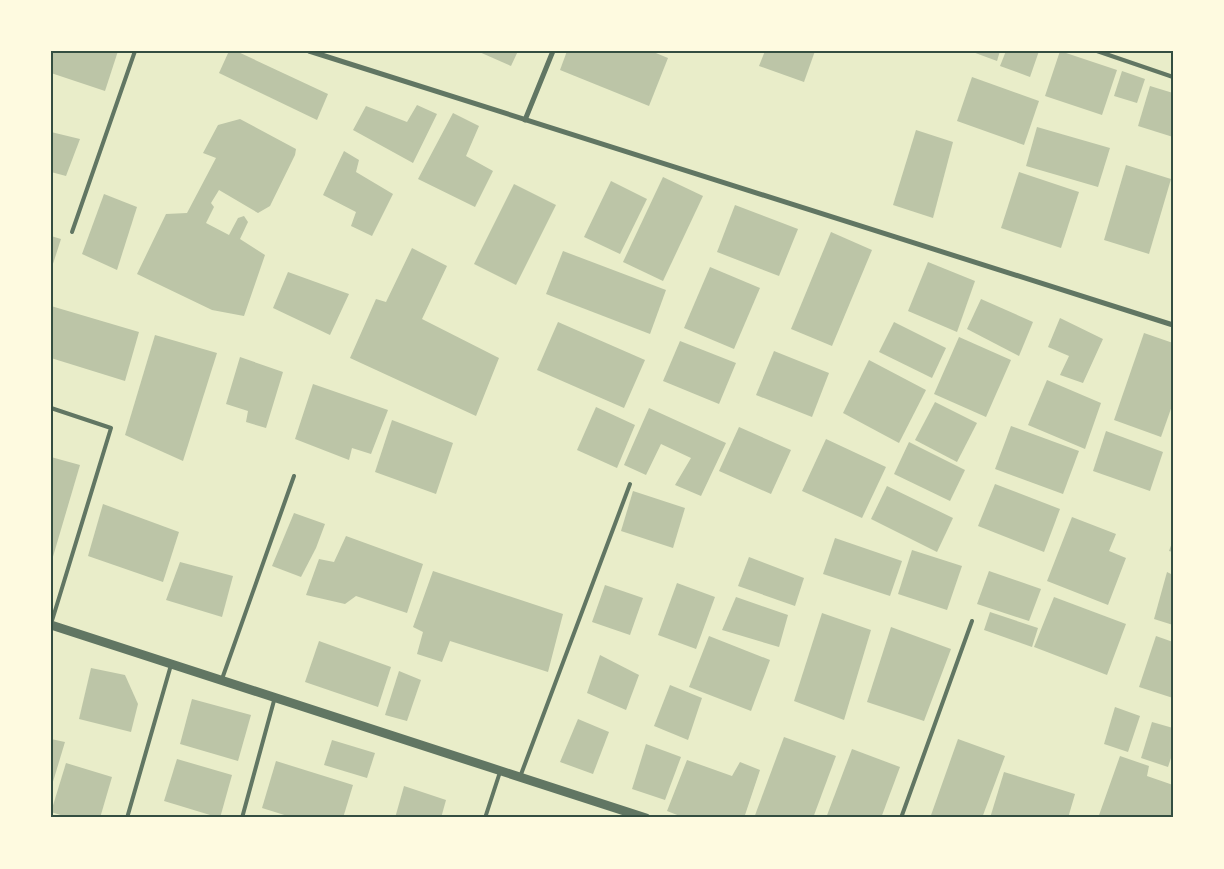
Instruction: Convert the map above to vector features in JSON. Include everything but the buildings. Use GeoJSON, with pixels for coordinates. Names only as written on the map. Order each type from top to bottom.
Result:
{"type":"FeatureCollection","features":[{"type":"Feature","properties":{"kind":"street"},"geometry":{"type":"LineString","coordinates":[[309,51],[1173,325]]}},
{"type":"Feature","properties":{"kind":"street"},"geometry":{"type":"LineString","coordinates":[[525,120],[553,51]]}},
{"type":"Feature","properties":{"kind":"street"},"geometry":{"type":"LineString","coordinates":[[51,624],[646,818]]}},
{"type":"Feature","properties":{"kind":"lane"},"geometry":{"type":"LineString","coordinates":[[72,232],[135,51]]}},
{"type":"Feature","properties":{"kind":"lane"},"geometry":{"type":"LineString","coordinates":[[1097,51],[1173,78]]}},
{"type":"Feature","properties":{"kind":"lane"},"geometry":{"type":"LineString","coordinates":[[51,408],[111,428],[51,624]]}},
{"type":"Feature","properties":{"kind":"lane"},"geometry":{"type":"LineString","coordinates":[[222,679],[294,476]]}},
{"type":"Feature","properties":{"kind":"lane"},"geometry":{"type":"LineString","coordinates":[[520,777],[630,484]]}},
{"type":"Feature","properties":{"kind":"lane"},"geometry":{"type":"LineString","coordinates":[[900,818],[972,621]]}},
{"type":"Feature","properties":{"kind":"lane"},"geometry":{"type":"LineString","coordinates":[[127,818],[171,663]]}},
{"type":"Feature","properties":{"kind":"lane"},"geometry":{"type":"LineString","coordinates":[[242,818],[275,697]]}},
{"type":"Feature","properties":{"kind":"lane"},"geometry":{"type":"LineString","coordinates":[[485,818],[501,771]]}}]}
